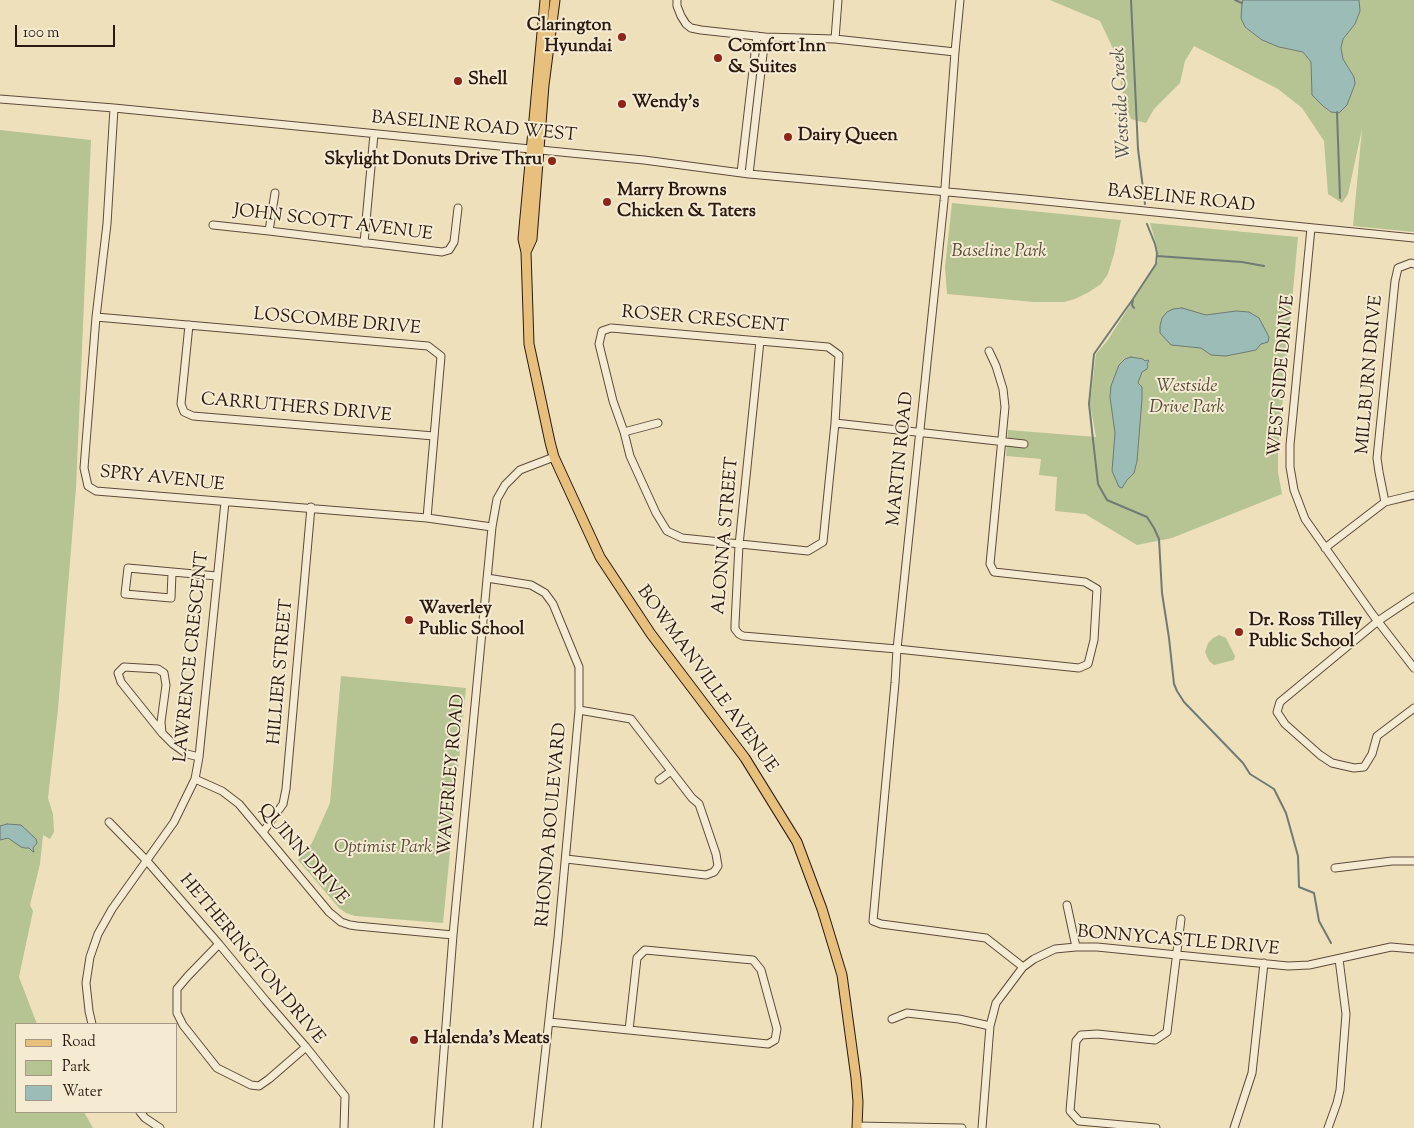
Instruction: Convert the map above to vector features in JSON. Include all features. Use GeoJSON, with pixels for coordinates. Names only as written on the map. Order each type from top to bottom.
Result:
{"type":"FeatureCollection","features":[{"type":"Feature","properties":{"kind":"main road","name":"BOWMANVILLE AVENUE"},"geometry":{"type":"LineString","coordinates":[[545,0],[534,150],[532,239],[526,252],[530,344],[554,457],[600,558],[651,634],[745,758],[797,842],[822,908],[842,975],[856,1078],[857,1127]]}},
{"type":"Feature","properties":{"kind":"main road","name":"BOWMANVILLE AVENUE"},"geometry":{"type":"LineString","coordinates":[[534,150],[555,0]]}},
{"type":"Feature","properties":{"kind":"street"},"geometry":{"type":"LineString","coordinates":[[677,0],[677,6],[686,24],[701,30],[761,36],[835,39],[955,52]]}},
{"type":"Feature","properties":{"kind":"street"},"geometry":{"type":"LineString","coordinates":[[835,39],[838,0]]}},
{"type":"Feature","properties":{"kind":"street","name":"MARTIN ROAD"},"geometry":{"type":"LineString","coordinates":[[960,0],[945,192],[897,649],[873,920],[881,924],[986,938],[1024,968]]}},
{"type":"Feature","properties":{"kind":"street"},"geometry":{"type":"LineString","coordinates":[[745,174],[761,36]]}},
{"type":"Feature","properties":{"kind":"street","name":"BASELINE ROAD WEST"},"geometry":{"type":"LineString","coordinates":[[0,99],[114,108],[644,160],[745,174],[945,192]]}},
{"type":"Feature","properties":{"kind":"street","name":"SPRY AVENUE"},"geometry":{"type":"LineString","coordinates":[[114,108],[107,224],[96,317],[84,468],[88,486],[96,491],[311,507],[427,518],[492,527]]}},
{"type":"Feature","properties":{"kind":"street"},"geometry":{"type":"LineString","coordinates":[[364,243],[374,134]]}},
{"type":"Feature","properties":{"kind":"street","name":"BASELINE ROAD"},"geometry":{"type":"LineString","coordinates":[[945,192],[1414,238]]}},
{"type":"Feature","properties":{"kind":"street"},"geometry":{"type":"LineString","coordinates":[[269,231],[276,193]]}},
{"type":"Feature","properties":{"kind":"street","name":"JOHN SCOTT AVENUE"},"geometry":{"type":"LineString","coordinates":[[214,226],[442,252],[449,250],[454,242],[458,208]]}},
{"type":"Feature","properties":{"kind":"street","name":"WEST SIDE DRIVE"},"geometry":{"type":"LineString","coordinates":[[1311,228],[1291,436],[1290,467],[1294,490],[1305,519],[1414,668]]}},
{"type":"Feature","properties":{"kind":"street","name":"MILLBURN DRIVE"},"geometry":{"type":"LineString","coordinates":[[1385,502],[1378,458],[1395,282],[1398,268],[1411,263],[1414,264]]}},
{"type":"Feature","properties":{"kind":"street","name":"LOSCOMBE DRIVE"},"geometry":{"type":"LineString","coordinates":[[96,317],[428,346],[441,356],[427,518]]}},
{"type":"Feature","properties":{"kind":"street","name":"CARRUTHERS DRIVE"},"geometry":{"type":"LineString","coordinates":[[189,325],[181,404],[184,412],[193,416],[434,436]]}},
{"type":"Feature","properties":{"kind":"street","name":"ROSER CRESCENT"},"geometry":{"type":"LineString","coordinates":[[611,328],[760,341],[828,347],[839,355],[835,423],[823,542],[808,551],[682,538],[667,532],[656,514],[630,456],[613,401],[599,344],[602,331],[611,328]]}},
{"type":"Feature","properties":{"kind":"street","name":"ALONNA STREET"},"geometry":{"type":"LineString","coordinates":[[760,341],[739,545],[734,624],[736,629],[743,636],[897,649]]}},
{"type":"Feature","properties":{"kind":"street"},"geometry":{"type":"LineString","coordinates":[[897,649],[1079,668],[1088,664],[1094,640],[1097,589],[1085,582],[994,572],[990,564],[1005,407],[1003,390],[996,366],[989,351]]}},
{"type":"Feature","properties":{"kind":"street"},"geometry":{"type":"LineString","coordinates":[[624,432],[658,422]]}},
{"type":"Feature","properties":{"kind":"street"},"geometry":{"type":"LineString","coordinates":[[835,423],[1024,444]]}},
{"type":"Feature","properties":{"kind":"street","name":"WAVERLEY ROAD"},"geometry":{"type":"LineString","coordinates":[[438,1128],[492,527],[497,499],[505,485],[520,470],[554,457]]}},
{"type":"Feature","properties":{"kind":"street"},"geometry":{"type":"LineString","coordinates":[[1326,548],[1385,502],[1414,495]]}},
{"type":"Feature","properties":{"kind":"street","name":"LAWRENCE CRESCENT"},"geometry":{"type":"LineString","coordinates":[[92,1023],[86,983],[90,957],[98,934],[112,909],[174,822],[195,779],[199,757],[225,502]]}},
{"type":"Feature","properties":{"kind":"street","name":"HILLIER STREET"},"geometry":{"type":"LineString","coordinates":[[262,832],[282,804],[286,789],[311,507]]}},
{"type":"Feature","properties":{"kind":"street"},"geometry":{"type":"LineString","coordinates":[[172,573],[171,598],[126,594],[128,568],[217,576]]}},
{"type":"Feature","properties":{"kind":"street","name":"RHONDA BOULEVARD"},"geometry":{"type":"LineString","coordinates":[[487,578],[531,585],[545,593],[553,604],[579,667],[580,710],[537,1128]]}},
{"type":"Feature","properties":{"kind":"street"},"geometry":{"type":"LineString","coordinates":[[1414,597],[1378,621],[1280,702],[1277,712],[1285,724],[1320,755],[1332,763],[1354,768],[1364,767],[1372,754],[1377,736],[1414,708]]}},
{"type":"Feature","properties":{"kind":"street"},"geometry":{"type":"LineString","coordinates":[[162,733],[160,722],[166,685],[164,673],[158,669],[124,667],[118,673],[120,682],[162,733],[172,744],[187,754],[199,757]]}},
{"type":"Feature","properties":{"kind":"street"},"geometry":{"type":"LineString","coordinates":[[566,859],[706,875],[714,872],[718,866],[716,854],[699,804],[692,798],[631,718],[580,710]]}},
{"type":"Feature","properties":{"kind":"street"},"geometry":{"type":"LineString","coordinates":[[659,780],[671,771]]}},
{"type":"Feature","properties":{"kind":"street","name":"QUINN DRIVE"},"geometry":{"type":"LineString","coordinates":[[195,779],[222,792],[238,804],[329,912],[341,922],[357,926],[454,935]]}},
{"type":"Feature","properties":{"kind":"street","name":"HETHERINGTON DRIVE"},"geometry":{"type":"LineString","coordinates":[[109,822],[147,861],[219,944],[306,1047],[344,1096],[344,1128]]}},
{"type":"Feature","properties":{"kind":"street"},"geometry":{"type":"LineString","coordinates":[[1335,868],[1392,860],[1414,861]]}},
{"type":"Feature","properties":{"kind":"street"},"geometry":{"type":"LineString","coordinates":[[1068,905],[1076,947]]}},
{"type":"Feature","properties":{"kind":"street"},"geometry":{"type":"LineString","coordinates":[[1156,1128],[1079,1121],[1070,1111],[1076,1041],[1081,1036],[1096,1034],[1155,1040],[1168,1032],[1181,919]]}},
{"type":"Feature","properties":{"kind":"street"},"geometry":{"type":"LineString","coordinates":[[219,944],[177,989],[177,1013],[183,1025],[217,1068],[251,1085],[259,1086],[306,1047]]}},
{"type":"Feature","properties":{"kind":"street","name":"BONNYCASTLE DRIVE"},"geometry":{"type":"LineString","coordinates":[[982,1128],[990,1026],[996,1003],[1024,968],[1034,959],[1055,949],[1097,947],[1264,962],[1288,966],[1310,965],[1391,947],[1414,948]]}},
{"type":"Feature","properties":{"kind":"street"},"geometry":{"type":"LineString","coordinates":[[549,1022],[768,1044],[775,1040],[777,1029],[761,970],[753,960],[645,950],[637,958],[629,1030]]}},
{"type":"Feature","properties":{"kind":"street"},"geometry":{"type":"LineString","coordinates":[[1328,1128],[1340,1090],[1346,1014],[1339,959]]}},
{"type":"Feature","properties":{"kind":"street"},"geometry":{"type":"LineString","coordinates":[[1234,1128],[1252,1073],[1264,962]]}},
{"type":"Feature","properties":{"kind":"street"},"geometry":{"type":"LineString","coordinates":[[892,1019],[907,1013],[959,1019],[990,1026]]}},
{"type":"Feature","properties":{"kind":"street"},"geometry":{"type":"LineString","coordinates":[[141,1113],[160,1128]]}},
{"type":"Feature","properties":{"kind":"street"},"geometry":{"type":"LineString","coordinates":[[857,1127],[962,1128]]}},
{"type":"Feature","properties":{"kind":"green space"},"geometry":{"type":"Polygon","coordinates":[[[1050,0],[1243,0],[1245,27],[1262,40],[1279,47],[1303,52],[1311,62],[1312,77],[1323,106],[1331,112],[1339,113],[1347,105],[1355,84],[1340,48],[1343,39],[1355,24],[1360,11],[1359,0],[1414,0],[1414,232],[1353,226],[1362,129],[1348,194],[1342,203],[1328,194],[1324,141],[1302,108],[1278,89],[1194,46],[1185,61],[1180,83],[1154,109],[1146,123],[1131,119],[1125,105],[1115,53],[1100,21],[1050,0]]]}},
{"type":"Feature","properties":{"kind":"green space"},"geometry":{"type":"Polygon","coordinates":[[[0,130],[91,140],[76,488],[58,709],[48,798],[53,814],[54,832],[50,839],[43,835],[40,864],[30,905],[33,911],[19,977],[37,1023],[15,1023],[15,1113],[85,1113],[93,1128],[0,1128],[0,130]]]}},
{"type":"Feature","properties":{"kind":"green space","name":"Baseline Park"},"geometry":{"type":"Polygon","coordinates":[[[952,203],[1121,220],[1108,274],[1101,284],[1089,292],[1064,302],[1034,302],[947,294],[945,267],[952,203]]]}},
{"type":"Feature","properties":{"kind":"green space","name":"Westside Drive Park"},"geometry":{"type":"Polygon","coordinates":[[[1150,223],[1298,237],[1278,451],[1278,472],[1282,494],[1172,538],[1137,545],[1085,514],[1055,511],[1057,477],[1039,475],[1041,459],[1006,456],[1008,430],[1096,437],[1090,404],[1096,354],[1107,341],[1158,261],[1158,251],[1150,223]]]}},
{"type":"Feature","properties":{"kind":"green space"},"geometry":{"type":"Polygon","coordinates":[[[1219,635],[1226,638],[1235,656],[1234,660],[1214,665],[1209,661],[1205,652],[1208,643],[1219,635]]]}},
{"type":"Feature","properties":{"kind":"green space","name":"Optimist Park"},"geometry":{"type":"Polygon","coordinates":[[[341,676],[466,688],[443,923],[355,916],[346,913],[339,908],[298,860],[312,843],[330,803],[341,676]]]}},
{"type":"Feature","properties":{"kind":"water"},"geometry":{"type":"Polygon","coordinates":[[[1243,0],[1359,0],[1360,11],[1355,24],[1343,39],[1341,48],[1343,59],[1354,77],[1355,84],[1347,105],[1339,113],[1331,112],[1312,95],[1311,62],[1303,52],[1279,47],[1262,40],[1245,27],[1241,18],[1243,0]]]}},
{"type":"Feature","properties":{"kind":"water"},"geometry":{"type":"Polygon","coordinates":[[[1182,308],[1206,315],[1236,311],[1249,312],[1259,318],[1269,337],[1268,342],[1261,344],[1256,350],[1226,356],[1211,355],[1201,348],[1171,345],[1160,333],[1162,318],[1173,309],[1182,308]]]}},
{"type":"Feature","properties":{"kind":"water"},"geometry":{"type":"Polygon","coordinates":[[[1131,357],[1149,361],[1147,369],[1142,372],[1138,383],[1142,387],[1142,399],[1137,461],[1134,473],[1122,488],[1119,487],[1112,471],[1115,433],[1110,397],[1111,386],[1119,365],[1125,359],[1131,357]]]}},
{"type":"Feature","properties":{"kind":"water"},"geometry":{"type":"Polygon","coordinates":[[[7,824],[21,825],[36,839],[37,843],[33,848],[34,852],[29,848],[21,847],[8,838],[0,840],[0,826],[7,824]]]}},
{"type":"Feature","properties":{"kind":"waterway","name":"Westside Creek"},"geometry":{"type":"LineString","coordinates":[[1131,0],[1138,149],[1145,204]]}},
{"type":"Feature","properties":{"kind":"waterway"},"geometry":{"type":"LineString","coordinates":[[1235,0],[1242,3]]}},
{"type":"Feature","properties":{"kind":"waterway"},"geometry":{"type":"LineString","coordinates":[[1337,112],[1340,198]]}},
{"type":"Feature","properties":{"kind":"waterway"},"geometry":{"type":"LineString","coordinates":[[1134,308],[1132,305],[1133,299],[1156,264],[1157,253],[1155,244],[1147,224]]}},
{"type":"Feature","properties":{"kind":"waterway"},"geometry":{"type":"LineString","coordinates":[[1157,256],[1242,262],[1264,266]]}},
{"type":"Feature","properties":{"kind":"waterway"},"geometry":{"type":"LineString","coordinates":[[1133,299],[1094,354],[1089,404],[1098,484],[1107,500],[1147,517],[1154,528],[1159,539],[1162,593],[1174,684],[1184,702],[1243,763],[1250,774],[1274,789],[1286,813],[1298,856],[1299,887],[1314,893],[1319,921],[1331,943]]}},
{"type":"Feature","properties":{"kind":"place","name":"Clarington Hyundai"},"geometry":{"type":"Point","coordinates":[622,37]}},
{"type":"Feature","properties":{"kind":"place","name":"Comfort Inn & Suites"},"geometry":{"type":"Point","coordinates":[718,58]}},
{"type":"Feature","properties":{"kind":"place","name":"Shell"},"geometry":{"type":"Point","coordinates":[458,81]}},
{"type":"Feature","properties":{"kind":"place","name":"Wendy's"},"geometry":{"type":"Point","coordinates":[622,104]}},
{"type":"Feature","properties":{"kind":"place","name":"Dairy Queen"},"geometry":{"type":"Point","coordinates":[788,137]}},
{"type":"Feature","properties":{"kind":"place","name":"Skylight Donuts Drive Thru"},"geometry":{"type":"Point","coordinates":[552,161]}},
{"type":"Feature","properties":{"kind":"place","name":"Marry Browns Chicken & Taters"},"geometry":{"type":"Point","coordinates":[607,202]}},
{"type":"Feature","properties":{"kind":"place","name":"Waverley Public School"},"geometry":{"type":"Point","coordinates":[409,620]}},
{"type":"Feature","properties":{"kind":"place","name":"Dr. Ross Tilley Public School"},"geometry":{"type":"Point","coordinates":[1239,632]}},
{"type":"Feature","properties":{"kind":"place","name":"Halenda's Meats"},"geometry":{"type":"Point","coordinates":[414,1040]}}]}
